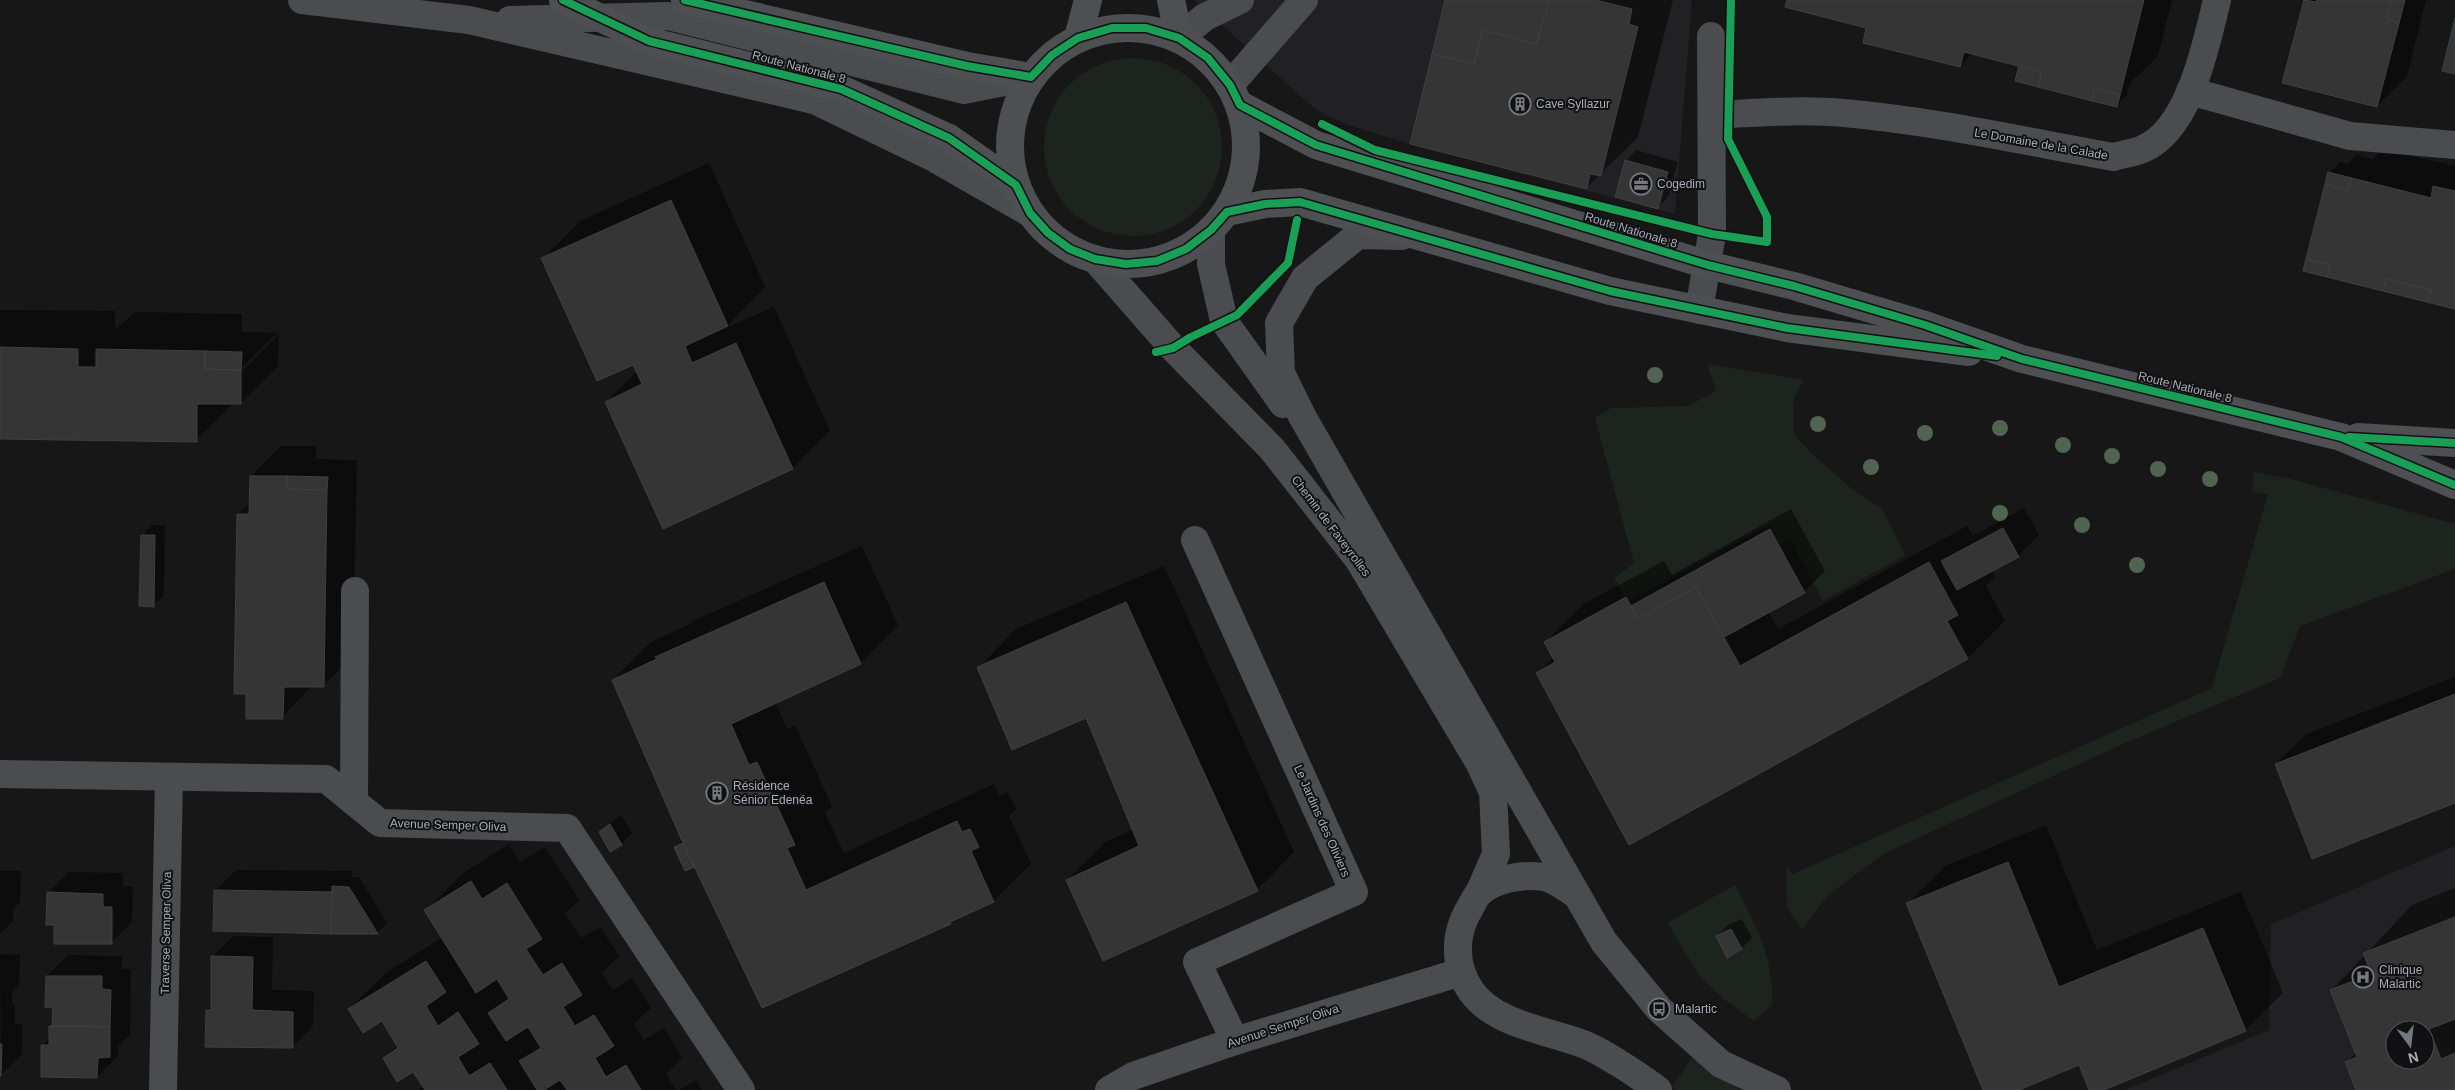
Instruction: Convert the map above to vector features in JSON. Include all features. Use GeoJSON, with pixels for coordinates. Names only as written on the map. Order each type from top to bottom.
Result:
{"type":"FeatureCollection","features":[{"type":"Feature","properties":{"kind":"main road","name":"Route Nationale 8"},"geometry":{"type":"LineString","coordinates":[[563,0],[649,41],[841,89],[948,138],[1016,185]]}},
{"type":"Feature","properties":{"kind":"main road"},"geometry":{"type":"LineString","coordinates":[[685,0],[967,66],[1031,77]]}},
{"type":"Feature","properties":{"kind":"main road"},"geometry":{"type":"LineString","coordinates":[[1078,38],[1088,0]]}},
{"type":"Feature","properties":{"kind":"main road"},"geometry":{"type":"LineString","coordinates":[[1171,0],[1179,38]]}},
{"type":"Feature","properties":{"kind":"main road"},"geometry":{"type":"LineString","coordinates":[[1112,28],[1146,28],[1179,38],[1208,58],[1235,95],[1246,132],[1246,160],[1239,187],[1219,221],[1186,249],[1157,261],[1126,264],[1095,260],[1070,249],[1048,233],[1030,213],[1016,185],[1010,158],[1010,129],[1017,102],[1031,77],[1052,54],[1078,38],[1112,28]]}},
{"type":"Feature","properties":{"kind":"main road","name":"Route Nationale 8"},"geometry":{"type":"LineString","coordinates":[[1235,95],[1316,146],[1708,265],[1794,286],[1925,325],[2022,359],[2342,437],[2455,485]]}},
{"type":"Feature","properties":{"kind":"main road","name":"Route Nationale 8"},"geometry":{"type":"LineString","coordinates":[[1219,221],[1265,204],[1300,202],[1610,292],[1787,328],[2022,359]]}},
{"type":"Feature","properties":{"kind":"main road","name":"Route Nationale 8"},"geometry":{"type":"LineString","coordinates":[[2342,437],[2455,443]]}},
{"type":"Feature","properties":{"kind":"street"},"geometry":{"type":"LineString","coordinates":[[302,0],[468,20],[814,100],[936,159],[1030,213]]}},
{"type":"Feature","properties":{"kind":"street"},"geometry":{"type":"LineString","coordinates":[[1179,38],[1205,17],[1240,0]]}},
{"type":"Feature","properties":{"kind":"street"},"geometry":{"type":"LineString","coordinates":[[1235,95],[1304,0]]}},
{"type":"Feature","properties":{"kind":"street","name":"Le Domaine de la Calade"},"geometry":{"type":"LineString","coordinates":[[1712,115],[1776,111],[1844,113],[1920,123],[2113,157],[2144,148],[2167,132],[2196,80],[2217,0]]}},
{"type":"Feature","properties":{"kind":"street"},"geometry":{"type":"LineString","coordinates":[[468,20],[668,16],[964,90],[1031,77]]}},
{"type":"Feature","properties":{"kind":"street"},"geometry":{"type":"LineString","coordinates":[[1700,310],[1712,234],[1711,36]]}},
{"type":"Feature","properties":{"kind":"street"},"geometry":{"type":"LineString","coordinates":[[2190,91],[2350,136],[2455,144]]}},
{"type":"Feature","properties":{"kind":"street","name":"Chemin de Faveyrolles"},"geometry":{"type":"LineString","coordinates":[[1219,221],[1211,264],[1224,321],[1351,499]]}},
{"type":"Feature","properties":{"kind":"street","name":"Chemin de Faveyrolles"},"geometry":{"type":"LineString","coordinates":[[1416,237],[1358,235],[1305,278],[1279,323],[1280,373],[1574,893],[1604,942],[1659,1009],[1721,1064],[1776,1090]]}},
{"type":"Feature","properties":{"kind":"street","name":"Chemin de Faveyrolles"},"geometry":{"type":"LineString","coordinates":[[1095,260],[1173,348],[1272,449],[1359,560],[1480,764],[1493,792],[1496,854],[1479,893],[1464,916],[1456,941],[1460,972]]}},
{"type":"Feature","properties":{"kind":"street","name":"Le Jardins des Oliviers"},"geometry":{"type":"LineString","coordinates":[[1195,540],[1354,892],[1197,962],[1235,1041]]}},
{"type":"Feature","properties":{"kind":"street"},"geometry":{"type":"LineString","coordinates":[[354,802],[355,591]]}},
{"type":"Feature","properties":{"kind":"street","name":"Avenue Semper Oliva"},"geometry":{"type":"LineString","coordinates":[[0,774],[326,779],[380,822],[567,828],[740,1090]]}},
{"type":"Feature","properties":{"kind":"street","name":"Traverse Semper Oliva"},"geometry":{"type":"LineString","coordinates":[[163,1090],[169,777]]}},
{"type":"Feature","properties":{"kind":"street"},"geometry":{"type":"LineString","coordinates":[[1479,893],[1497,882],[1519,876],[1546,877],[1574,893]]}},
{"type":"Feature","properties":{"kind":"street"},"geometry":{"type":"LineString","coordinates":[[1460,972],[1472,992],[1488,1007],[1511,1020],[1586,1045],[1658,1090]]}},
{"type":"Feature","properties":{"kind":"street","name":"Avenue Semper Oliva"},"geometry":{"type":"LineString","coordinates":[[1109,1090],[1134,1076],[1235,1041],[1460,972]]}},
{"type":"Feature","properties":{"kind":"shaded area"},"geometry":{"type":"Polygon","coordinates":[[[1194,0],[1692,0],[1675,214],[1410,144],[1345,124],[1315,109],[1194,0]]]}},
{"type":"Feature","properties":{"kind":"shaded area"},"geometry":{"type":"Polygon","coordinates":[[[1124,58],[1142,58],[1159,61],[1175,68],[1190,78],[1202,90],[1212,105],[1219,121],[1222,147],[1221,164],[1216,181],[1202,204],[1190,216],[1175,226],[1159,233],[1142,236],[1124,236],[1107,233],[1091,226],[1076,216],[1064,204],[1054,189],[1047,173],[1044,156],[1044,138],[1047,121],[1054,105],[1064,90],[1076,78],[1091,68],[1107,61],[1124,58]]]}},
{"type":"Feature","properties":{"kind":"shaded area"},"geometry":{"type":"Polygon","coordinates":[[[1707,364],[1804,380],[1793,400],[1794,434],[1810,452],[1853,490],[1882,509],[1905,555],[1823,601],[1790,539],[1780,543],[1770,524],[1628,601],[1614,578],[1634,563],[1595,418],[1611,408],[1688,406],[1716,391],[1707,364]]]}},
{"type":"Feature","properties":{"kind":"shaded area"},"geometry":{"type":"Polygon","coordinates":[[[2254,472],[2291,479],[2455,524],[2455,569],[2300,626],[2280,678],[2125,743],[1885,853],[1828,895],[1802,930],[1787,908],[1786,866],[1793,874],[2212,688],[2268,494],[2252,492],[2254,472]]]}},
{"type":"Feature","properties":{"kind":"shaded area","name":"Clinique Malartic"},"geometry":{"type":"Polygon","coordinates":[[[2455,846],[2455,1090],[2125,1090],[2269,1030],[2271,924],[2455,846]]]}},
{"type":"Feature","properties":{"kind":"shaded area"},"geometry":{"type":"Polygon","coordinates":[[[1735,885],[1762,943],[1770,973],[1772,1005],[1754,1021],[1725,1000],[1700,976],[1667,923],[1735,885]]]}},
{"type":"Feature","properties":{"kind":"shaded area"},"geometry":{"type":"Polygon","coordinates":[[[1692,1058],[1741,1090],[1676,1090],[1672,1087],[1692,1058]]]}},
{"type":"Feature","properties":{"kind":"building"},"geometry":{"type":"Polygon","coordinates":[[[1445,0],[1550,0],[1536,44],[1483,30],[1474,64],[1432,54],[1445,0]]]}},
{"type":"Feature","properties":{"kind":"building","name":"Cave Syllazur"},"geometry":{"type":"Polygon","coordinates":[[[1550,0],[1595,0],[1632,9],[1629,24],[1638,27],[1601,176],[1590,174],[1587,189],[1410,144],[1432,54],[1474,64],[1483,30],[1536,44],[1550,0]]]}},
{"type":"Feature","properties":{"kind":"building"},"geometry":{"type":"Polygon","coordinates":[[[1787,0],[2144,0],[2120,95],[2095,88],[2092,101],[2038,87],[2041,72],[1964,52],[1960,67],[1863,43],[1866,28],[1785,7],[1787,0]]]}},
{"type":"Feature","properties":{"kind":"building"},"geometry":{"type":"Polygon","coordinates":[[[2304,0],[2316,2],[2317,0],[2391,0],[2387,19],[2399,23],[2377,107],[2282,83],[2304,0]]]}},
{"type":"Feature","properties":{"kind":"building"},"geometry":{"type":"Polygon","coordinates":[[[2391,0],[2405,0],[2399,23],[2387,19],[2391,0]]]}},
{"type":"Feature","properties":{"kind":"building"},"geometry":{"type":"Polygon","coordinates":[[[2455,18],[2455,74],[2442,71],[2455,18]]]}},
{"type":"Feature","properties":{"kind":"building"},"geometry":{"type":"Polygon","coordinates":[[[2019,66],[2041,72],[2038,87],[2015,81],[2019,66]]]}},
{"type":"Feature","properties":{"kind":"building"},"geometry":{"type":"Polygon","coordinates":[[[2095,88],[2120,95],[2117,107],[2092,101],[2095,88]]]}},
{"type":"Feature","properties":{"kind":"building","name":"Cogedim"},"geometry":{"type":"Polygon","coordinates":[[[1625,160],[1668,172],[1658,209],[1615,197],[1625,160]]]}},
{"type":"Feature","properties":{"kind":"building"},"geometry":{"type":"Polygon","coordinates":[[[2328,172],[2352,178],[2348,190],[2325,184],[2328,172]]]}},
{"type":"Feature","properties":{"kind":"building"},"geometry":{"type":"Polygon","coordinates":[[[2352,178],[2431,198],[2433,186],[2455,191],[2455,309],[2427,302],[2431,290],[2386,279],[2383,291],[2327,277],[2330,265],[2306,259],[2325,184],[2348,190],[2352,178]]]}},
{"type":"Feature","properties":{"kind":"building"},"geometry":{"type":"Polygon","coordinates":[[[671,200],[728,326],[685,346],[692,363],[736,343],[793,469],[663,529],[605,402],[642,384],[633,365],[597,381],[541,258],[671,200]]]}},
{"type":"Feature","properties":{"kind":"building"},"geometry":{"type":"Polygon","coordinates":[[[2306,259],[2330,265],[2327,277],[2303,271],[2306,259]]]}},
{"type":"Feature","properties":{"kind":"building"},"geometry":{"type":"Polygon","coordinates":[[[2386,279],[2431,290],[2427,302],[2383,291],[2386,279]]]}},
{"type":"Feature","properties":{"kind":"building"},"geometry":{"type":"Polygon","coordinates":[[[0,347],[78,349],[78,367],[96,367],[96,349],[205,351],[205,369],[241,370],[241,404],[197,404],[197,442],[0,439],[0,347]]]}},
{"type":"Feature","properties":{"kind":"building"},"geometry":{"type":"Polygon","coordinates":[[[205,351],[242,352],[241,370],[205,369],[205,351]]]}},
{"type":"Feature","properties":{"kind":"building"},"geometry":{"type":"Polygon","coordinates":[[[250,476],[287,476],[287,489],[327,490],[324,687],[284,687],[283,719],[246,719],[246,694],[234,694],[237,514],[249,514],[250,476]]]}},
{"type":"Feature","properties":{"kind":"building"},"geometry":{"type":"Polygon","coordinates":[[[287,476],[328,477],[327,490],[287,489],[287,476]]]}},
{"type":"Feature","properties":{"kind":"building"},"geometry":{"type":"Polygon","coordinates":[[[2003,528],[2019,557],[1957,590],[1941,561],[2003,528]]]}},
{"type":"Feature","properties":{"kind":"building"},"geometry":{"type":"Polygon","coordinates":[[[1770,529],[1805,593],[1724,637],[1696,587],[1638,619],[1631,606],[1770,529]]]}},
{"type":"Feature","properties":{"kind":"building"},"geometry":{"type":"Polygon","coordinates":[[[141,535],[155,535],[154,607],[139,606],[141,535]]]}},
{"type":"Feature","properties":{"kind":"building"},"geometry":{"type":"Polygon","coordinates":[[[1929,562],[1958,615],[1947,621],[1968,659],[1629,845],[1536,673],[1555,662],[1544,642],[1626,597],[1638,619],[1696,587],[1740,666],[1929,562]]]}},
{"type":"Feature","properties":{"kind":"building","name":"Résidence Sénior Edenéa"},"geometry":{"type":"Polygon","coordinates":[[[824,582],[861,664],[731,724],[749,765],[757,762],[795,845],[787,848],[806,890],[957,821],[962,832],[970,829],[979,847],[971,851],[994,902],[950,922],[951,924],[762,1008],[683,843],[612,680],[657,659],[655,657],[824,582]]]}},
{"type":"Feature","properties":{"kind":"building"},"geometry":{"type":"Polygon","coordinates":[[[1126,602],[1258,891],[1103,961],[1066,880],[1139,846],[1086,718],[1012,750],[977,667],[1126,602]]]}},
{"type":"Feature","properties":{"kind":"building"},"geometry":{"type":"Polygon","coordinates":[[[2455,694],[2455,803],[2312,859],[2275,764],[2455,694]]]}},
{"type":"Feature","properties":{"kind":"building"},"geometry":{"type":"Polygon","coordinates":[[[610,824],[622,845],[610,852],[599,832],[610,824]]]}},
{"type":"Feature","properties":{"kind":"building"},"geometry":{"type":"Polygon","coordinates":[[[683,843],[694,867],[685,871],[674,847],[683,843]]]}},
{"type":"Feature","properties":{"kind":"building"},"geometry":{"type":"Polygon","coordinates":[[[2008,862],[2059,987],[2203,928],[2246,1031],[2104,1090],[2089,1090],[2079,1065],[2019,1090],[1983,1090],[1906,903],[2008,862]]]}},
{"type":"Feature","properties":{"kind":"building"},"geometry":{"type":"Polygon","coordinates":[[[471,881],[482,899],[507,883],[542,939],[526,949],[543,975],[562,963],[582,995],[563,1007],[575,1026],[594,1015],[614,1046],[595,1058],[606,1077],[626,1065],[641,1090],[567,1090],[560,1080],[544,1090],[537,1090],[519,1061],[541,1048],[528,1027],[506,1041],[488,1013],[509,999],[497,979],[476,993],[424,910],[471,881]]]}},
{"type":"Feature","properties":{"kind":"building"},"geometry":{"type":"Polygon","coordinates":[[[332,886],[349,887],[378,934],[331,934],[332,886]]]}},
{"type":"Feature","properties":{"kind":"building"},"geometry":{"type":"Polygon","coordinates":[[[214,890],[332,892],[331,934],[213,931],[214,890]]]}},
{"type":"Feature","properties":{"kind":"building"},"geometry":{"type":"Polygon","coordinates":[[[47,892],[103,894],[103,907],[112,907],[112,944],[54,944],[54,925],[46,925],[47,892]]]}},
{"type":"Feature","properties":{"kind":"building"},"geometry":{"type":"Polygon","coordinates":[[[2455,917],[2455,1019],[2435,1027],[2435,1020],[2385,1020],[2385,1070],[2435,1070],[2435,1044],[2441,1059],[2455,1053],[2455,1090],[2356,1090],[2345,1062],[2357,1057],[2330,990],[2371,974],[2363,953],[2455,917]]]}},
{"type":"Feature","properties":{"kind":"building"},"geometry":{"type":"Polygon","coordinates":[[[1731,929],[1742,949],[1727,958],[1716,936],[1731,929]]]}},
{"type":"Feature","properties":{"kind":"building"},"geometry":{"type":"Polygon","coordinates":[[[211,956],[253,957],[252,1010],[293,1012],[293,1048],[205,1047],[206,1010],[211,1010],[211,956]]]}},
{"type":"Feature","properties":{"kind":"building"},"geometry":{"type":"Polygon","coordinates":[[[426,961],[446,992],[426,1006],[438,1026],[458,1012],[479,1044],[458,1057],[469,1076],[490,1063],[507,1090],[425,1090],[413,1072],[397,1082],[383,1058],[398,1048],[382,1021],[363,1033],[348,1009],[426,961]]]}},
{"type":"Feature","properties":{"kind":"building"},"geometry":{"type":"Polygon","coordinates":[[[46,976],[102,976],[102,989],[111,990],[110,1027],[52,1026],[53,1008],[45,1007],[46,976]]]}},
{"type":"Feature","properties":{"kind":"building"},"geometry":{"type":"Polygon","coordinates":[[[49,1026],[110,1027],[110,1057],[98,1058],[97,1078],[41,1077],[41,1045],[49,1045],[49,1026]]]}},
{"type":"Feature","properties":{"kind":"building"},"geometry":{"type":"Polygon","coordinates":[[[0,1044],[2,1044],[1,1076],[0,1076],[0,1044]]]}},
{"type":"Feature","properties":{"kind":"cycle path"},"geometry":{"type":"LineString","coordinates":[[563,0],[649,41],[841,89],[949,138],[1016,185],[1030,213],[1048,233],[1070,249],[1095,259],[1126,264],[1157,261],[1186,249],[1211,230],[1227,212],[1265,204],[1300,202],[1610,291],[1787,328],[1997,356]]}},
{"type":"Feature","properties":{"kind":"cycle path"},"geometry":{"type":"LineString","coordinates":[[685,0],[967,66],[1031,77],[1052,55],[1078,38],[1112,28],[1146,28],[1179,38],[1208,58],[1230,85],[1240,105],[1316,145],[1708,265],[1794,286],[1925,325],[2022,359],[2341,437],[2455,485]]}},
{"type":"Feature","properties":{"kind":"cycle path"},"geometry":{"type":"LineString","coordinates":[[1322,124],[1375,150],[1712,234],[1767,242],[1767,217],[1728,139],[1731,0]]}},
{"type":"Feature","properties":{"kind":"cycle path"},"geometry":{"type":"LineString","coordinates":[[1156,352],[1173,348],[1191,337],[1237,315],[1288,263],[1297,220]]}},
{"type":"Feature","properties":{"kind":"cycle path"},"geometry":{"type":"LineString","coordinates":[[2349,437],[2455,443]]}},
{"type":"Feature","properties":{"kind":"place","name":"Cave Syllazur"},"geometry":{"type":"Point","coordinates":[1520,104]}},
{"type":"Feature","properties":{"kind":"place","name":"Cogedim"},"geometry":{"type":"Point","coordinates":[1641,184]}},
{"type":"Feature","properties":{"kind":"place","name":"Résidence Sénior Edenéa"},"geometry":{"type":"Point","coordinates":[717,793]}},
{"type":"Feature","properties":{"kind":"place","name":"Clinique Malartic"},"geometry":{"type":"Point","coordinates":[2363,977]}},
{"type":"Feature","properties":{"kind":"place","name":"Malartic"},"geometry":{"type":"Point","coordinates":[1659,1009]}}]}
